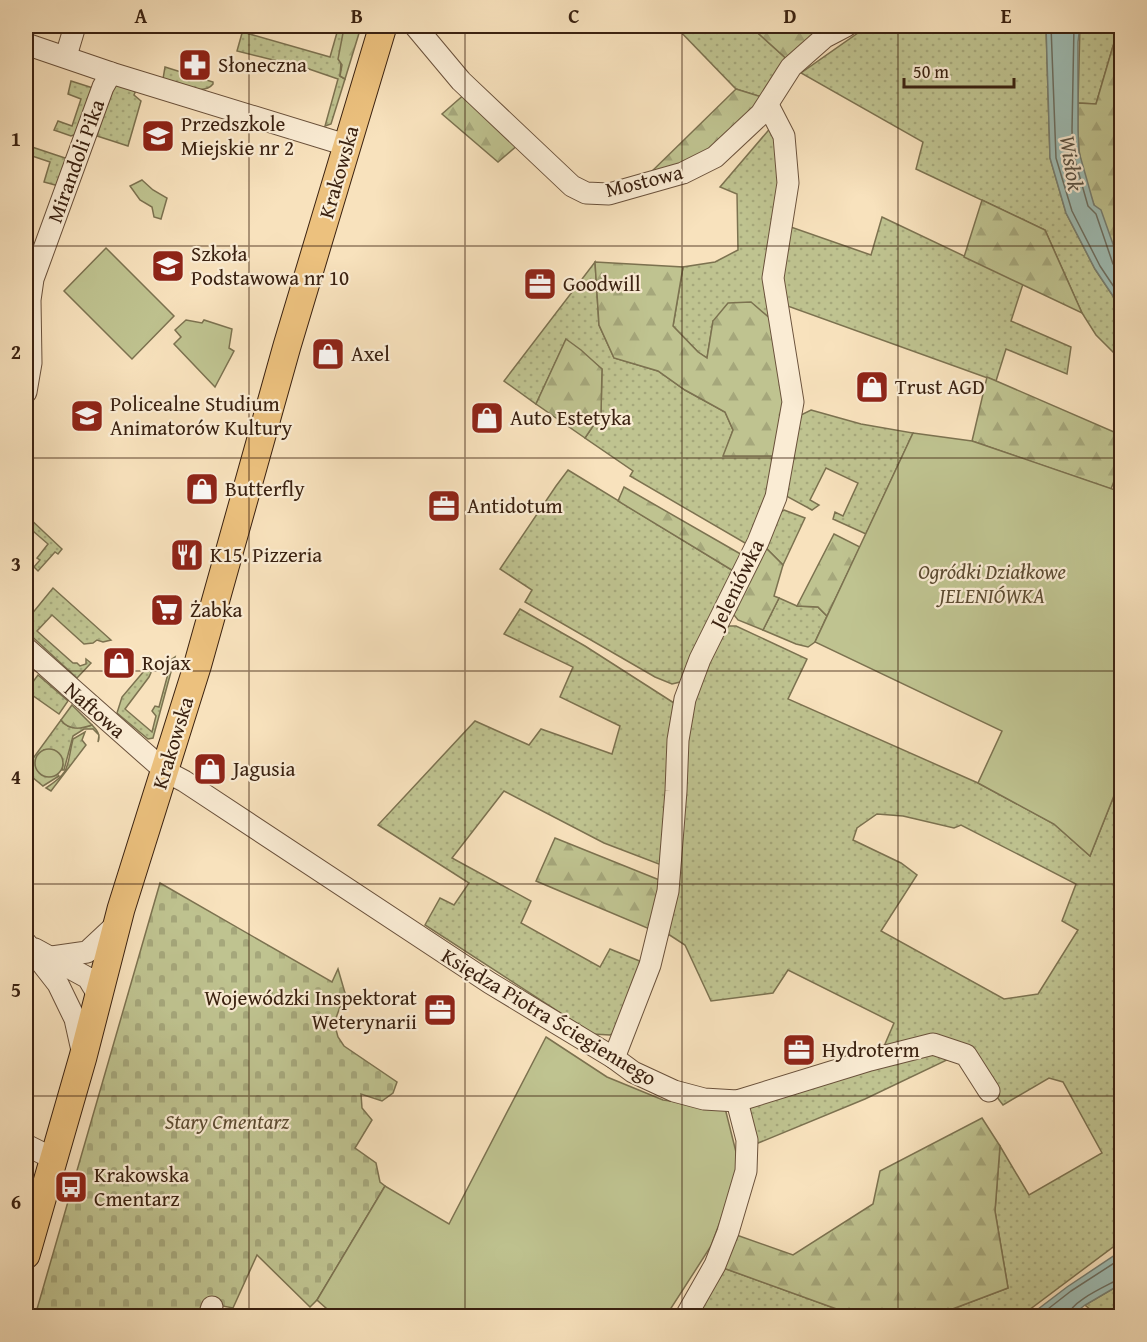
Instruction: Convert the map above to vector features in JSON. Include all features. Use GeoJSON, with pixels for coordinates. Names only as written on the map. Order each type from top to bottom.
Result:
{"type":"FeatureCollection","features":[{"type":"Feature","properties":{"kind":"main road","name":"Krakowska"},"geometry":{"type":"LineString","coordinates":[[26,1254],[100,998],[118,923],[165,771],[286,346],[383,26]]}},
{"type":"Feature","properties":{"kind":"street"},"geometry":{"type":"LineString","coordinates":[[66,56],[75,26]]}},
{"type":"Feature","properties":{"kind":"street","name":"Mostowa"},"geometry":{"type":"LineString","coordinates":[[416,26],[461,81],[572,186],[585,193],[609,194],[683,172],[715,157],[768,105],[791,68],[825,37],[846,26]]}},
{"type":"Feature","properties":{"kind":"street"},"geometry":{"type":"LineString","coordinates":[[26,44],[111,73],[346,145]]}},
{"type":"Feature","properties":{"kind":"street","name":"Mirandoli Pika"},"geometry":{"type":"LineString","coordinates":[[26,392],[31,363],[30,300],[33,279],[102,87],[111,73]]}},
{"type":"Feature","properties":{"kind":"street","name":"Jeleniówka"},"geometry":{"type":"LineString","coordinates":[[614,1058],[650,965],[668,891],[678,740],[685,699],[700,659],[758,543],[776,497],[793,402],[773,278],[788,183],[784,136],[768,105]]}},
{"type":"Feature","properties":{"kind":"street","name":"Naftowa"},"geometry":{"type":"LineString","coordinates":[[26,648],[165,771]]}},
{"type":"Feature","properties":{"kind":"street","name":"Księdza Piotra Ściegiennego"},"geometry":{"type":"LineString","coordinates":[[165,771],[490,983],[614,1058],[633,1072],[674,1091],[704,1099],[737,1101],[870,1060],[933,1044],[966,1055],[989,1091]]}},
{"type":"Feature","properties":{"kind":"street"},"geometry":{"type":"LineString","coordinates":[[52,957],[87,952],[118,923]]}},
{"type":"Feature","properties":{"kind":"street"},"geometry":{"type":"LineString","coordinates":[[26,943],[88,978],[100,998]]}},
{"type":"Feature","properties":{"kind":"street"},"geometry":{"type":"LineString","coordinates":[[26,943],[58,984],[75,1019],[83,1057]]}},
{"type":"Feature","properties":{"kind":"street"},"geometry":{"type":"LineString","coordinates":[[58,984],[78,996],[100,998]]}},
{"type":"Feature","properties":{"kind":"street"},"geometry":{"type":"LineString","coordinates":[[686,1317],[715,1265],[728,1232],[746,1171],[747,1140],[737,1101]]}},
{"type":"Feature","properties":{"kind":"street"},"geometry":{"type":"LineString","coordinates":[[26,1145],[54,1159]]}},
{"type":"Feature","properties":{"kind":"green space"},"geometry":{"type":"Polygon","coordinates":[[[244,26],[247,26],[246,33],[330,57],[338,29],[329,26],[361,26],[360,30],[347,27],[343,33],[340,76],[345,79],[331,124],[325,126],[338,79],[306,68],[237,51],[244,26]]]}},
{"type":"Feature","properties":{"kind":"green space"},"geometry":{"type":"Polygon","coordinates":[[[675,26],[750,26],[790,62],[765,98],[736,89],[675,26]]]}},
{"type":"Feature","properties":{"kind":"green space"},"geometry":{"type":"Polygon","coordinates":[[[750,26],[839,26],[790,62],[750,26]]]}},
{"type":"Feature","properties":{"kind":"green space"},"geometry":{"type":"Polygon","coordinates":[[[875,26],[1046,26],[1050,158],[1066,213],[1095,269],[1121,308],[1121,360],[1096,335],[1082,313],[1045,230],[916,169],[923,142],[801,73],[858,33],[875,26]]]}},
{"type":"Feature","properties":{"kind":"green space"},"geometry":{"type":"Polygon","coordinates":[[[1080,26],[1121,26],[1121,36],[1113,46],[1096,104],[1078,103],[1080,26]]]}},
{"type":"Feature","properties":{"kind":"green space"},"geometry":{"type":"Polygon","coordinates":[[[347,27],[360,30],[345,79],[340,76],[342,65],[338,59],[343,33],[347,27]]]}},
{"type":"Feature","properties":{"kind":"green space"},"geometry":{"type":"Polygon","coordinates":[[[1121,36],[1121,263],[1101,221],[1081,165],[1078,103],[1096,104],[1113,46],[1121,36]]]}},
{"type":"Feature","properties":{"kind":"green space"},"geometry":{"type":"Polygon","coordinates":[[[165,67],[213,82],[213,84],[203,89],[182,86],[163,79],[165,67]]]}},
{"type":"Feature","properties":{"kind":"green space"},"geometry":{"type":"Polygon","coordinates":[[[71,81],[93,88],[79,133],[71,136],[54,130],[58,121],[72,126],[81,99],[68,94],[71,81]]]}},
{"type":"Feature","properties":{"kind":"green space"},"geometry":{"type":"Polygon","coordinates":[[[115,85],[136,90],[134,95],[141,101],[128,146],[97,136],[115,85]]]}},
{"type":"Feature","properties":{"kind":"green space"},"geometry":{"type":"Polygon","coordinates":[[[736,89],[765,98],[712,154],[646,177],[736,89]]]}},
{"type":"Feature","properties":{"kind":"green space"},"geometry":{"type":"Polygon","coordinates":[[[466,93],[519,144],[498,162],[442,114],[466,93]]]}},
{"type":"Feature","properties":{"kind":"green space"},"geometry":{"type":"Polygon","coordinates":[[[773,125],[780,169],[772,320],[713,321],[707,358],[673,326],[683,267],[715,262],[738,250],[737,194],[720,187],[773,125]]]}},
{"type":"Feature","properties":{"kind":"green space"},"geometry":{"type":"Polygon","coordinates":[[[26,145],[68,159],[59,186],[44,182],[50,162],[26,154],[26,145]]]}},
{"type":"Feature","properties":{"kind":"green space"},"geometry":{"type":"Polygon","coordinates":[[[142,180],[167,198],[161,219],[154,217],[152,207],[140,200],[130,186],[142,180]]]}},
{"type":"Feature","properties":{"kind":"green space"},"geometry":{"type":"Polygon","coordinates":[[[982,200],[1045,230],[1082,313],[964,257],[982,200]]]}},
{"type":"Feature","properties":{"kind":"green space"},"geometry":{"type":"Polygon","coordinates":[[[882,217],[1023,284],[1011,321],[1071,347],[1067,374],[1006,349],[996,381],[782,304],[780,280],[788,226],[871,255],[882,217]]]}},
{"type":"Feature","properties":{"kind":"green space"},"geometry":{"type":"Polygon","coordinates":[[[106,248],[174,316],[132,359],[64,291],[106,248]]]}},
{"type":"Feature","properties":{"kind":"green space"},"geometry":{"type":"Polygon","coordinates":[[[595,262],[599,325],[614,358],[658,371],[685,390],[725,412],[733,430],[724,456],[778,456],[751,543],[745,543],[630,476],[633,471],[585,438],[601,414],[602,369],[566,340],[536,404],[504,381],[595,262]]]}},
{"type":"Feature","properties":{"kind":"green space"},"geometry":{"type":"Polygon","coordinates":[[[595,262],[683,267],[673,326],[707,358],[713,321],[728,303],[751,302],[772,320],[785,398],[778,456],[723,456],[733,430],[725,412],[685,390],[658,371],[614,358],[599,325],[595,262]]]}},
{"type":"Feature","properties":{"kind":"green space"},"geometry":{"type":"Polygon","coordinates":[[[186,320],[202,323],[204,320],[232,329],[229,348],[234,351],[215,387],[174,344],[181,337],[175,330],[186,320]]]}},
{"type":"Feature","properties":{"kind":"green space"},"geometry":{"type":"Polygon","coordinates":[[[566,339],[602,369],[601,414],[585,438],[536,404],[566,339]]]}},
{"type":"Feature","properties":{"kind":"green space"},"geometry":{"type":"Polygon","coordinates":[[[987,377],[1121,435],[1121,463],[1111,489],[972,441],[987,377]]]}},
{"type":"Feature","properties":{"kind":"green space"},"geometry":{"type":"Polygon","coordinates":[[[811,410],[861,424],[913,433],[866,534],[833,519],[835,512],[843,516],[858,483],[826,468],[810,500],[819,505],[812,510],[783,492],[797,417],[811,410]]]}},
{"type":"Feature","properties":{"kind":"green space","name":"Ogródki Działkowe JELENIÓWKA"},"geometry":{"type":"Polygon","coordinates":[[[913,433],[972,441],[1121,492],[1121,778],[1090,856],[1054,824],[978,783],[1002,731],[815,642],[913,433]]]}},
{"type":"Feature","properties":{"kind":"green space"},"geometry":{"type":"Polygon","coordinates":[[[568,470],[740,575],[680,682],[672,684],[655,677],[525,602],[532,590],[500,569],[568,470]]]}},
{"type":"Feature","properties":{"kind":"green space"},"geometry":{"type":"Polygon","coordinates":[[[624,487],[744,556],[740,575],[618,501],[624,487]]]}},
{"type":"Feature","properties":{"kind":"green space"},"geometry":{"type":"Polygon","coordinates":[[[784,510],[805,518],[783,565],[764,546],[776,515],[784,510]]]}},
{"type":"Feature","properties":{"kind":"green space"},"geometry":{"type":"Polygon","coordinates":[[[26,515],[62,549],[58,554],[55,552],[38,571],[34,567],[40,560],[37,558],[48,544],[26,525],[26,515]]]}},
{"type":"Feature","properties":{"kind":"green space"},"geometry":{"type":"Polygon","coordinates":[[[834,534],[860,547],[827,616],[818,607],[797,606],[834,534]]]}},
{"type":"Feature","properties":{"kind":"green space"},"geometry":{"type":"Polygon","coordinates":[[[764,546],[783,565],[774,596],[779,598],[763,630],[738,620],[730,610],[764,546]]]}},
{"type":"Feature","properties":{"kind":"green space"},"geometry":{"type":"Polygon","coordinates":[[[53,588],[111,640],[103,642],[97,640],[84,644],[52,615],[37,631],[73,663],[80,666],[86,664],[86,659],[91,663],[77,678],[26,631],[26,621],[53,588]]]}},
{"type":"Feature","properties":{"kind":"green space"},"geometry":{"type":"Polygon","coordinates":[[[779,598],[797,606],[818,607],[827,616],[815,642],[808,647],[763,630],[779,598]]]}},
{"type":"Feature","properties":{"kind":"green space"},"geometry":{"type":"Polygon","coordinates":[[[520,609],[585,646],[674,703],[664,866],[604,843],[504,791],[452,858],[531,901],[521,923],[600,967],[610,949],[642,962],[614,1033],[610,1035],[593,1034],[425,925],[440,898],[454,905],[469,883],[378,825],[475,721],[529,745],[541,729],[612,754],[620,726],[560,697],[573,667],[504,634],[520,609]]]}},
{"type":"Feature","properties":{"kind":"green space"},"geometry":{"type":"Polygon","coordinates":[[[728,626],[736,626],[807,659],[788,699],[978,783],[1054,824],[1090,856],[1121,778],[1121,1241],[1021,1316],[934,1316],[1008,1288],[995,1211],[1000,1146],[1029,1195],[1102,1153],[1063,1082],[1049,1078],[1003,1105],[965,1055],[882,1051],[894,1023],[788,970],[773,993],[711,1001],[685,945],[665,932],[682,778],[696,684],[728,626]],[[877,814],[857,828],[853,840],[901,863],[917,875],[881,931],[1004,999],[1038,994],[1078,930],[1062,921],[1076,884],[961,825],[954,828],[903,816],[877,814]]]}},
{"type":"Feature","properties":{"kind":"green space"},"geometry":{"type":"Polygon","coordinates":[[[175,657],[153,738],[148,739],[117,713],[122,697],[150,664],[153,668],[149,677],[125,709],[152,732],[156,716],[152,711],[155,706],[159,707],[172,659],[175,657]]]}},
{"type":"Feature","properties":{"kind":"green space"},"geometry":{"type":"Polygon","coordinates":[[[38,675],[68,701],[59,714],[29,693],[26,696],[26,691],[38,675]]]}},
{"type":"Feature","properties":{"kind":"green space"},"geometry":{"type":"Polygon","coordinates":[[[72,705],[92,725],[75,728],[64,724],[61,720],[72,705]]]}},
{"type":"Feature","properties":{"kind":"green space"},"geometry":{"type":"Polygon","coordinates":[[[61,720],[64,724],[75,728],[92,725],[99,735],[93,729],[84,729],[73,736],[64,770],[62,770],[63,764],[44,750],[39,754],[59,776],[43,786],[26,772],[26,768],[61,720]]]}},
{"type":"Feature","properties":{"kind":"green space"},"geometry":{"type":"Polygon","coordinates":[[[85,732],[82,740],[86,745],[51,791],[46,788],[67,768],[73,739],[85,732]]]}},
{"type":"Feature","properties":{"kind":"green space"},"geometry":{"type":"Polygon","coordinates":[[[49,749],[59,753],[63,763],[59,773],[49,777],[39,773],[35,763],[39,753],[49,749]]]}},
{"type":"Feature","properties":{"kind":"green space"},"geometry":{"type":"Polygon","coordinates":[[[555,838],[662,881],[652,930],[536,881],[555,838]]]}},
{"type":"Feature","properties":{"kind":"green space","name":"Stary Cmentarz"},"geometry":{"type":"Polygon","coordinates":[[[160,883],[332,982],[338,969],[345,993],[336,1018],[335,1026],[338,1037],[344,1046],[397,1082],[393,1093],[382,1101],[361,1094],[362,1108],[372,1120],[355,1148],[376,1163],[380,1182],[385,1186],[317,1300],[310,1307],[257,1255],[233,1308],[207,1303],[202,1316],[35,1316],[160,883]]]}},
{"type":"Feature","properties":{"kind":"green space"},"geometry":{"type":"Polygon","coordinates":[[[546,1037],[607,1077],[663,1100],[725,1108],[740,1168],[711,1246],[666,1316],[335,1316],[317,1300],[385,1186],[449,1224],[546,1037]]]}},
{"type":"Feature","properties":{"kind":"green space"},"geometry":{"type":"Polygon","coordinates":[[[930,1053],[949,1059],[865,1099],[751,1146],[748,1103],[930,1053]]]}},
{"type":"Feature","properties":{"kind":"green space"},"geometry":{"type":"Polygon","coordinates":[[[982,1118],[1000,1146],[995,1211],[1008,1288],[934,1316],[856,1316],[715,1265],[728,1232],[793,1255],[873,1204],[880,1171],[982,1118]]]}},
{"type":"Feature","properties":{"kind":"green space"},"geometry":{"type":"Polygon","coordinates":[[[715,1265],[856,1316],[682,1316],[715,1265]]]}},
{"type":"Feature","properties":{"kind":"green space"},"geometry":{"type":"Polygon","coordinates":[[[1121,1284],[1121,1305],[1105,1316],[1098,1316],[1085,1305],[1121,1284]]]}},
{"type":"Feature","properties":{"kind":"water","name":"Wisłok"},"geometry":{"type":"Polygon","coordinates":[[[1046,26],[1080,26],[1078,42],[1079,152],[1094,205],[1101,210],[1121,263],[1121,308],[1095,269],[1066,213],[1050,158],[1046,26]]]}},
{"type":"Feature","properties":{"kind":"water"},"geometry":{"type":"Polygon","coordinates":[[[1121,1251],[1121,1284],[1071,1316],[1029,1316],[1067,1287],[1121,1251]]]}},
{"type":"Feature","properties":{"kind":"place","name":"Słoneczna"},"geometry":{"type":"Point","coordinates":[195,65]}},
{"type":"Feature","properties":{"kind":"place","name":"Przedszkole Miejskie nr 2"},"geometry":{"type":"Point","coordinates":[158,136]}},
{"type":"Feature","properties":{"kind":"place","name":"Szkoła Podstawowa nr 10"},"geometry":{"type":"Point","coordinates":[168,266]}},
{"type":"Feature","properties":{"kind":"place","name":"Goodwill"},"geometry":{"type":"Point","coordinates":[540,284]}},
{"type":"Feature","properties":{"kind":"place","name":"Axel"},"geometry":{"type":"Point","coordinates":[328,354]}},
{"type":"Feature","properties":{"kind":"place","name":"Trust AGD"},"geometry":{"type":"Point","coordinates":[872,387]}},
{"type":"Feature","properties":{"kind":"place","name":"Policealne Studium Animatorów Kultury"},"geometry":{"type":"Point","coordinates":[87,416]}},
{"type":"Feature","properties":{"kind":"place","name":"Auto Estetyka"},"geometry":{"type":"Point","coordinates":[487,418]}},
{"type":"Feature","properties":{"kind":"place","name":"Butterfly"},"geometry":{"type":"Point","coordinates":[202,489]}},
{"type":"Feature","properties":{"kind":"place","name":"Antidotum"},"geometry":{"type":"Point","coordinates":[444,506]}},
{"type":"Feature","properties":{"kind":"place","name":"K15. Pizzeria"},"geometry":{"type":"Point","coordinates":[187,555]}},
{"type":"Feature","properties":{"kind":"place","name":"Żabka"},"geometry":{"type":"Point","coordinates":[167,610]}},
{"type":"Feature","properties":{"kind":"place","name":"Rojax"},"geometry":{"type":"Point","coordinates":[119,663]}},
{"type":"Feature","properties":{"kind":"place","name":"Jagusia"},"geometry":{"type":"Point","coordinates":[210,769]}},
{"type":"Feature","properties":{"kind":"place","name":"Wojewódzki Inspektorat Weterynarii"},"geometry":{"type":"Point","coordinates":[440,1010]}},
{"type":"Feature","properties":{"kind":"place","name":"Hydroterm"},"geometry":{"type":"Point","coordinates":[799,1050]}},
{"type":"Feature","properties":{"kind":"place","name":"Krakowska Cmentarz"},"geometry":{"type":"Point","coordinates":[71,1187]}}]}
